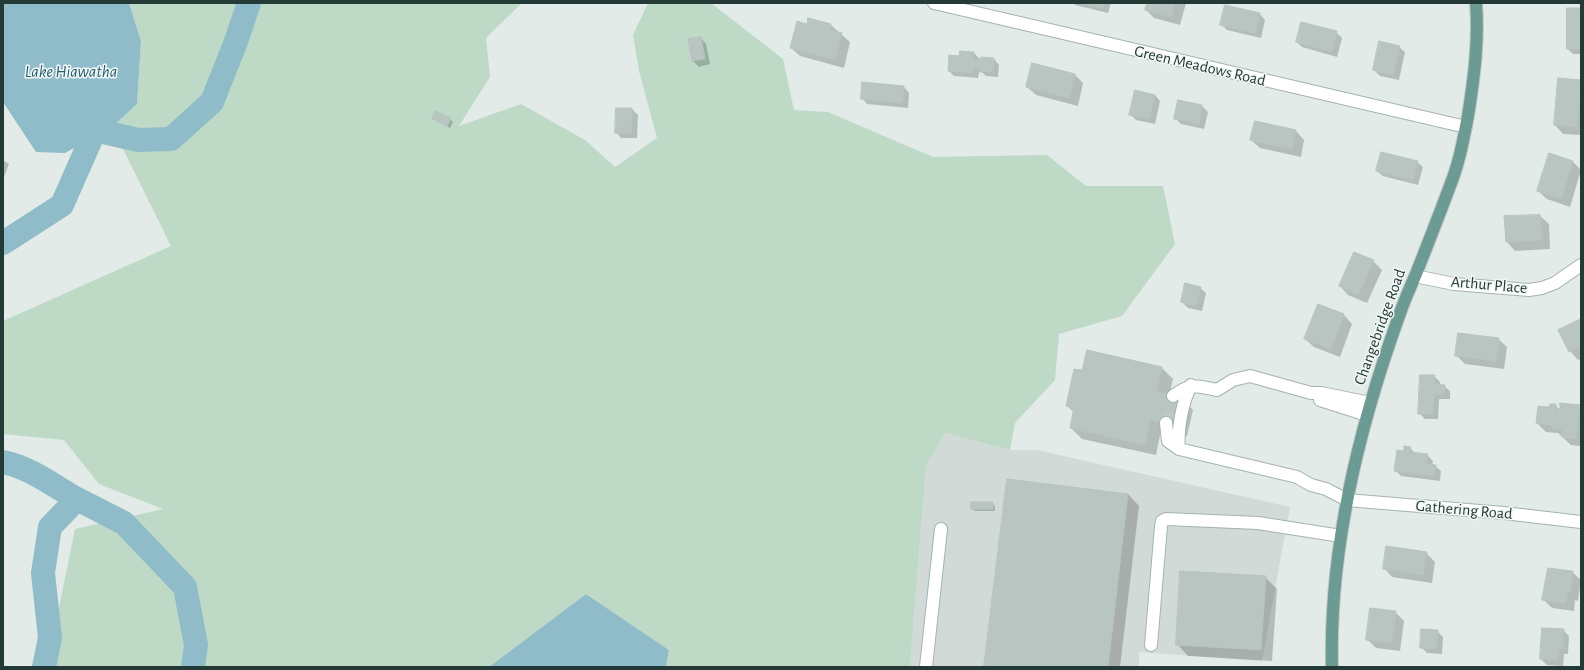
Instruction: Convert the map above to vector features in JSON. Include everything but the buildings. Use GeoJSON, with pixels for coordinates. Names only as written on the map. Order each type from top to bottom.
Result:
{"type":"FeatureCollection","features":[{"type":"Feature","properties":{"kind":"main road","name":"Changebridge Road"},"geometry":{"type":"LineString","coordinates":[[1332,667],[1333,607],[1341,536],[1347,500],[1370,403],[1399,315],[1461,155],[1475,74],[1477,46],[1476,3]]}},
{"type":"Feature","properties":{"kind":"street","name":"Green Meadows Road"},"geometry":{"type":"LineString","coordinates":[[934,3],[1466,127]]}},
{"type":"Feature","properties":{"kind":"street","name":"Arthur Place"},"geometry":{"type":"LineString","coordinates":[[1415,276],[1454,284],[1529,290],[1542,288],[1555,283],[1581,265]]}},
{"type":"Feature","properties":{"kind":"street"},"geometry":{"type":"LineString","coordinates":[[1173,396],[1182,389],[1191,385],[1217,390],[1233,380],[1250,376],[1312,393],[1321,393],[1370,403]]}},
{"type":"Feature","properties":{"kind":"street"},"geometry":{"type":"LineString","coordinates":[[1179,449],[1177,435],[1187,393],[1191,385]]}},
{"type":"Feature","properties":{"kind":"street"},"geometry":{"type":"LineString","coordinates":[[1312,393],[1320,400],[1367,415]]}},
{"type":"Feature","properties":{"kind":"street"},"geometry":{"type":"LineString","coordinates":[[1166,423],[1168,441],[1179,449],[1296,477],[1311,485],[1326,489],[1347,500]]}},
{"type":"Feature","properties":{"kind":"street","name":"Gathering Road"},"geometry":{"type":"LineString","coordinates":[[1347,500],[1504,513],[1581,522]]}},
{"type":"Feature","properties":{"kind":"street"},"geometry":{"type":"LineString","coordinates":[[1151,645],[1162,521],[1166,519],[1258,523],[1341,536]]}},
{"type":"Feature","properties":{"kind":"street"},"geometry":{"type":"LineString","coordinates":[[926,667],[941,529]]}},
{"type":"Feature","properties":{"kind":"shaded area"},"geometry":{"type":"Polygon","coordinates":[[[945,433],[1010,450],[1037,450],[1290,507],[1262,661],[1139,652],[1139,667],[910,667],[926,466],[945,433]]]}},
{"type":"Feature","properties":{"kind":"green space"},"geometry":{"type":"Polygon","coordinates":[[[129,3],[522,3],[486,38],[490,77],[459,126],[521,104],[585,140],[615,167],[657,138],[639,71],[633,35],[648,3],[711,3],[783,59],[794,110],[828,112],[933,157],[1047,155],[1086,186],[1163,186],[1175,244],[1122,316],[1059,334],[1055,380],[1015,423],[1010,450],[945,433],[926,466],[910,667],[666,667],[669,650],[586,594],[489,667],[47,667],[75,529],[163,509],[99,484],[64,440],[3,434],[3,321],[171,246],[112,127],[137,104],[141,41],[129,3]]]}},
{"type":"Feature","properties":{"kind":"water","name":"Lake Hiawatha"},"geometry":{"type":"Polygon","coordinates":[[[3,3],[129,3],[141,41],[137,104],[112,127],[65,153],[36,152],[3,102],[3,3]]]}},
{"type":"Feature","properties":{"kind":"water"},"geometry":{"type":"Polygon","coordinates":[[[586,594],[669,650],[666,667],[489,667],[586,594]]]}},
{"type":"Feature","properties":{"kind":"waterway"},"geometry":{"type":"LineString","coordinates":[[3,243],[62,205],[95,130],[138,140],[171,139],[212,102],[235,44],[249,3]]}},
{"type":"Feature","properties":{"kind":"waterway"},"geometry":{"type":"LineString","coordinates":[[3,462],[13,464],[32,472],[77,499],[50,527],[43,573],[50,638],[44,667]]}},
{"type":"Feature","properties":{"kind":"waterway"},"geometry":{"type":"LineString","coordinates":[[77,499],[124,523],[185,587],[196,645],[193,667]]}},
{"type":"Feature","properties":{"kind":"tunnel"},"geometry":{"type":"LineString","coordinates":[[1166,423],[1173,396]]}}]}
